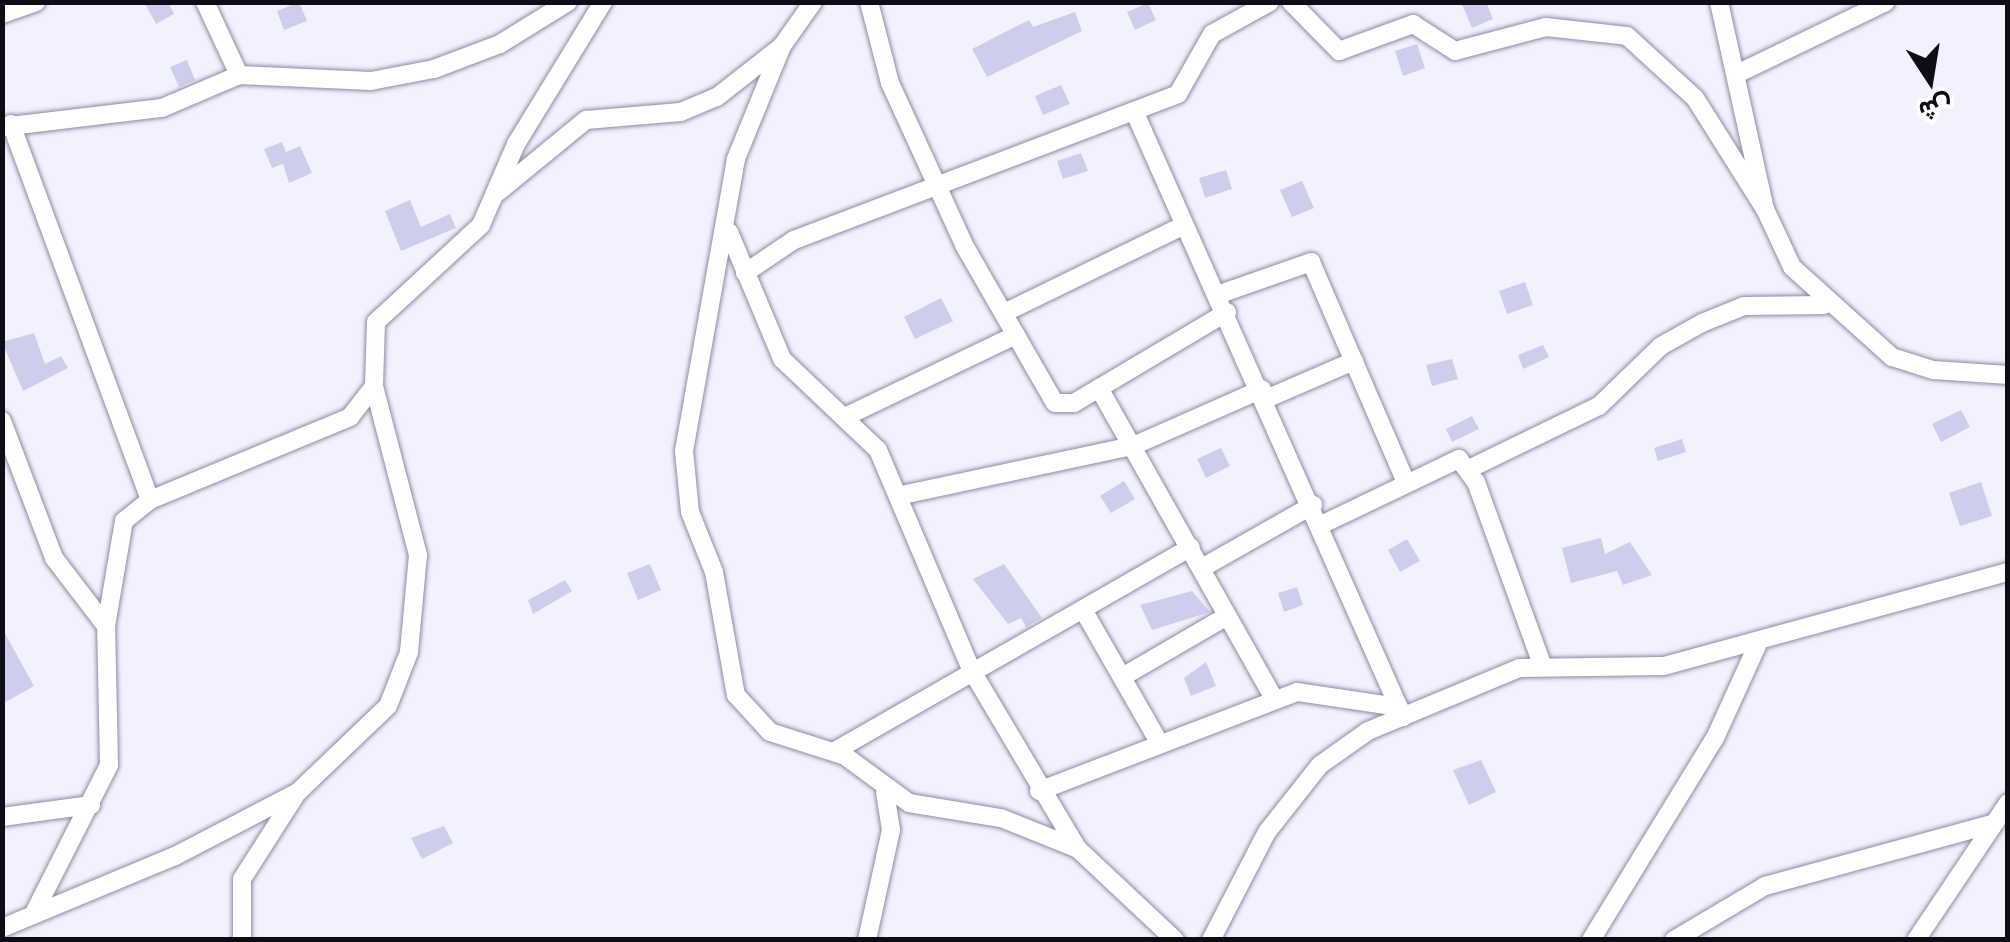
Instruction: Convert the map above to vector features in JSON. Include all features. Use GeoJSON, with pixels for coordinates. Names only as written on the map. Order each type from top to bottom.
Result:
{"type":"FeatureCollection","features":[{"type":"Feature","properties":{"kind":"street"},"geometry":{"type":"LineString","coordinates":[[2,14],[36,2]]}},
{"type":"Feature","properties":{"kind":"street"},"geometry":{"type":"LineString","coordinates":[[205,2],[239,76]]}},
{"type":"Feature","properties":{"kind":"street"},"geometry":{"type":"LineString","coordinates":[[150,500],[7,126],[162,108],[239,76],[370,80],[434,68],[500,44],[568,2]]}},
{"type":"Feature","properties":{"kind":"street"},"geometry":{"type":"LineString","coordinates":[[242,940],[242,878],[298,792],[380,716],[409,652],[416,540],[374,386],[376,322],[481,225],[516,144],[602,2]]}},
{"type":"Feature","properties":{"kind":"street"},"geometry":{"type":"LineString","coordinates":[[498,192],[586,120],[681,112],[753,74],[782,46],[813,2]]}},
{"type":"Feature","properties":{"kind":"street"},"geometry":{"type":"LineString","coordinates":[[870,2],[890,83],[938,188],[1055,403],[1099,388],[1227,312]]}},
{"type":"Feature","properties":{"kind":"street"},"geometry":{"type":"LineString","coordinates":[[745,274],[794,240],[1178,94],[1229,10],[1270,2]]}},
{"type":"Feature","properties":{"kind":"street"},"geometry":{"type":"LineString","coordinates":[[1290,2],[1339,51],[1413,24],[1455,51],[1546,26],[1627,36],[1695,98],[1766,209],[1792,268],[1824,305],[1892,357],[1933,370],[2008,374]]}},
{"type":"Feature","properties":{"kind":"street"},"geometry":{"type":"LineString","coordinates":[[1719,2],[1739,74],[1766,209]]}},
{"type":"Feature","properties":{"kind":"street"},"geometry":{"type":"LineString","coordinates":[[1739,74],[1886,2]]}},
{"type":"Feature","properties":{"kind":"street"},"geometry":{"type":"LineString","coordinates":[[782,46],[741,139],[728,232],[684,451],[690,512],[748,716],[834,751],[885,792],[942,814],[1034,828],[1078,849]]}},
{"type":"Feature","properties":{"kind":"street"},"geometry":{"type":"LineString","coordinates":[[1135,113],[1180,227],[1227,312],[1401,712]]}},
{"type":"Feature","properties":{"kind":"street"},"geometry":{"type":"LineString","coordinates":[[1004,314],[1180,227]]}},
{"type":"Feature","properties":{"kind":"street"},"geometry":{"type":"LineString","coordinates":[[728,232],[782,359],[849,415],[902,495],[932,590],[1039,791],[1078,849],[1175,940]]}},
{"type":"Feature","properties":{"kind":"street"},"geometry":{"type":"LineString","coordinates":[[1218,295],[1310,262],[1405,480]]}},
{"type":"Feature","properties":{"kind":"street"},"geometry":{"type":"LineString","coordinates":[[1469,469],[1600,406],[1662,346],[1702,323],[1744,306],[1824,305]]}},
{"type":"Feature","properties":{"kind":"street"},"geometry":{"type":"LineString","coordinates":[[849,415],[1016,335]]}},
{"type":"Feature","properties":{"kind":"street"},"geometry":{"type":"LineString","coordinates":[[902,495],[1133,446],[1354,361]]}},
{"type":"Feature","properties":{"kind":"street"},"geometry":{"type":"LineString","coordinates":[[33,915],[91,805],[112,747],[106,626],[116,541],[130,512],[350,416],[374,386]]}},
{"type":"Feature","properties":{"kind":"street"},"geometry":{"type":"LineString","coordinates":[[1099,388],[1274,699]]}},
{"type":"Feature","properties":{"kind":"street"},"geometry":{"type":"LineString","coordinates":[[2,421],[54,558],[106,626]]}},
{"type":"Feature","properties":{"kind":"street"},"geometry":{"type":"LineString","coordinates":[[1322,525],[1451,459],[1469,469],[1542,664]]}},
{"type":"Feature","properties":{"kind":"street"},"geometry":{"type":"LineString","coordinates":[[1202,568],[1313,505]]}},
{"type":"Feature","properties":{"kind":"street"},"geometry":{"type":"LineString","coordinates":[[834,751],[972,671],[1085,613],[1191,547]]}},
{"type":"Feature","properties":{"kind":"street"},"geometry":{"type":"LineString","coordinates":[[1212,940],[1240,874],[1320,764],[1401,712],[1542,664],[1664,666],[1757,646],[2008,572]]}},
{"type":"Feature","properties":{"kind":"street"},"geometry":{"type":"LineString","coordinates":[[1085,613],[1160,744]]}},
{"type":"Feature","properties":{"kind":"street"},"geometry":{"type":"LineString","coordinates":[[1124,676],[1228,616]]}},
{"type":"Feature","properties":{"kind":"street"},"geometry":{"type":"LineString","coordinates":[[1590,940],[1715,738],[1757,646]]}},
{"type":"Feature","properties":{"kind":"street"},"geometry":{"type":"LineString","coordinates":[[1039,791],[1274,699],[1310,693],[1401,712]]}},
{"type":"Feature","properties":{"kind":"street"},"geometry":{"type":"LineString","coordinates":[[2,928],[298,792]]}},
{"type":"Feature","properties":{"kind":"street"},"geometry":{"type":"LineString","coordinates":[[867,940],[892,830],[885,792]]}},
{"type":"Feature","properties":{"kind":"street"},"geometry":{"type":"LineString","coordinates":[[1916,940],[2008,803]]}},
{"type":"Feature","properties":{"kind":"street"},"geometry":{"type":"LineString","coordinates":[[2,817],[91,805]]}},
{"type":"Feature","properties":{"kind":"street"},"geometry":{"type":"LineString","coordinates":[[1674,940],[1765,886],[1995,823]]}},
{"type":"Feature","properties":{"kind":"building"},"geometry":{"type":"Polygon","coordinates":[[[144,2],[168,2],[174,14],[156,24],[144,2]]]}},
{"type":"Feature","properties":{"kind":"building"},"geometry":{"type":"Polygon","coordinates":[[[299,2],[307,21],[284,30],[277,11],[299,2]]]}},
{"type":"Feature","properties":{"kind":"building"},"geometry":{"type":"Polygon","coordinates":[[[1461,2],[1486,2],[1493,19],[1472,28],[1461,2]]]}},
{"type":"Feature","properties":{"kind":"building"},"geometry":{"type":"Polygon","coordinates":[[[1148,3],[1156,20],[1135,30],[1127,12],[1148,3]]]}},
{"type":"Feature","properties":{"kind":"building"},"geometry":{"type":"Polygon","coordinates":[[[1075,12],[1082,31],[987,77],[972,49],[1029,20],[1033,27],[1075,12]]]}},
{"type":"Feature","properties":{"kind":"building"},"geometry":{"type":"Polygon","coordinates":[[[1417,44],[1425,68],[1403,76],[1395,51],[1417,44]]]}},
{"type":"Feature","properties":{"kind":"building"},"geometry":{"type":"Polygon","coordinates":[[[187,60],[195,80],[179,87],[170,67],[187,60]]]}},
{"type":"Feature","properties":{"kind":"building"},"geometry":{"type":"Polygon","coordinates":[[[1061,85],[1070,104],[1043,115],[1035,96],[1061,85]]]}},
{"type":"Feature","properties":{"kind":"building"},"geometry":{"type":"Polygon","coordinates":[[[282,142],[286,152],[300,146],[312,173],[289,183],[283,164],[272,168],[264,149],[282,142]]]}},
{"type":"Feature","properties":{"kind":"building"},"geometry":{"type":"Polygon","coordinates":[[[1081,153],[1088,171],[1063,179],[1057,161],[1081,153]]]}},
{"type":"Feature","properties":{"kind":"building"},"geometry":{"type":"Polygon","coordinates":[[[1226,170],[1232,189],[1205,198],[1199,178],[1226,170]]]}},
{"type":"Feature","properties":{"kind":"building"},"geometry":{"type":"Polygon","coordinates":[[[1302,181],[1314,208],[1292,217],[1280,190],[1302,181]]]}},
{"type":"Feature","properties":{"kind":"building"},"geometry":{"type":"Polygon","coordinates":[[[410,200],[421,227],[450,214],[456,228],[401,251],[385,211],[410,200]]]}},
{"type":"Feature","properties":{"kind":"building"},"geometry":{"type":"Polygon","coordinates":[[[1525,282],[1533,305],[1507,314],[1499,291],[1525,282]]]}},
{"type":"Feature","properties":{"kind":"building"},"geometry":{"type":"Polygon","coordinates":[[[941,298],[953,321],[915,339],[904,317],[941,298]]]}},
{"type":"Feature","properties":{"kind":"building"},"geometry":{"type":"Polygon","coordinates":[[[34,333],[45,364],[61,356],[68,368],[23,391],[2,342],[34,333]]]}},
{"type":"Feature","properties":{"kind":"building"},"geometry":{"type":"Polygon","coordinates":[[[1543,345],[1549,357],[1523,369],[1518,355],[1543,345]]]}},
{"type":"Feature","properties":{"kind":"building"},"geometry":{"type":"Polygon","coordinates":[[[1452,359],[1458,379],[1432,386],[1426,365],[1452,359]]]}},
{"type":"Feature","properties":{"kind":"building"},"geometry":{"type":"Polygon","coordinates":[[[1961,410],[1970,427],[1941,442],[1932,424],[1961,410]]]}},
{"type":"Feature","properties":{"kind":"building"},"geometry":{"type":"Polygon","coordinates":[[[1472,416],[1479,429],[1452,442],[1446,429],[1472,416]]]}},
{"type":"Feature","properties":{"kind":"building"},"geometry":{"type":"Polygon","coordinates":[[[1682,439],[1686,452],[1658,461],[1654,448],[1682,439]]]}},
{"type":"Feature","properties":{"kind":"building"},"geometry":{"type":"Polygon","coordinates":[[[1221,448],[1230,466],[1206,478],[1197,459],[1221,448]]]}},
{"type":"Feature","properties":{"kind":"building"},"geometry":{"type":"Polygon","coordinates":[[[1124,481],[1135,499],[1111,513],[1100,496],[1124,481]]]}},
{"type":"Feature","properties":{"kind":"building"},"geometry":{"type":"Polygon","coordinates":[[[1981,482],[1992,516],[1960,526],[1949,493],[1981,482]]]}},
{"type":"Feature","properties":{"kind":"building"},"geometry":{"type":"Polygon","coordinates":[[[1601,538],[1605,554],[1630,542],[1652,575],[1623,585],[1617,571],[1571,583],[1562,548],[1601,538]]]}},
{"type":"Feature","properties":{"kind":"building"},"geometry":{"type":"Polygon","coordinates":[[[1407,539],[1420,561],[1400,572],[1388,550],[1407,539]]]}},
{"type":"Feature","properties":{"kind":"building"},"geometry":{"type":"Polygon","coordinates":[[[650,564],[661,590],[638,600],[627,573],[650,564]]]}},
{"type":"Feature","properties":{"kind":"building"},"geometry":{"type":"Polygon","coordinates":[[[1004,564],[1042,618],[1026,627],[1021,618],[1008,624],[973,579],[1004,564]]]}},
{"type":"Feature","properties":{"kind":"building"},"geometry":{"type":"Polygon","coordinates":[[[565,580],[572,591],[533,614],[528,600],[565,580]]]}},
{"type":"Feature","properties":{"kind":"building"},"geometry":{"type":"Polygon","coordinates":[[[1297,587],[1303,605],[1284,612],[1278,593],[1297,587]]]}},
{"type":"Feature","properties":{"kind":"building"},"geometry":{"type":"Polygon","coordinates":[[[1192,591],[1210,612],[1152,630],[1140,605],[1192,591]]]}},
{"type":"Feature","properties":{"kind":"building"},"geometry":{"type":"Polygon","coordinates":[[[2,628],[34,686],[2,704],[2,628]]]}},
{"type":"Feature","properties":{"kind":"building"},"geometry":{"type":"Polygon","coordinates":[[[1206,662],[1216,686],[1191,696],[1184,678],[1206,662]]]}},
{"type":"Feature","properties":{"kind":"building"},"geometry":{"type":"Polygon","coordinates":[[[1481,760],[1496,792],[1469,805],[1453,770],[1481,760]]]}},
{"type":"Feature","properties":{"kind":"building"},"geometry":{"type":"Polygon","coordinates":[[[444,826],[453,843],[422,859],[411,838],[444,826]]]}}]}
